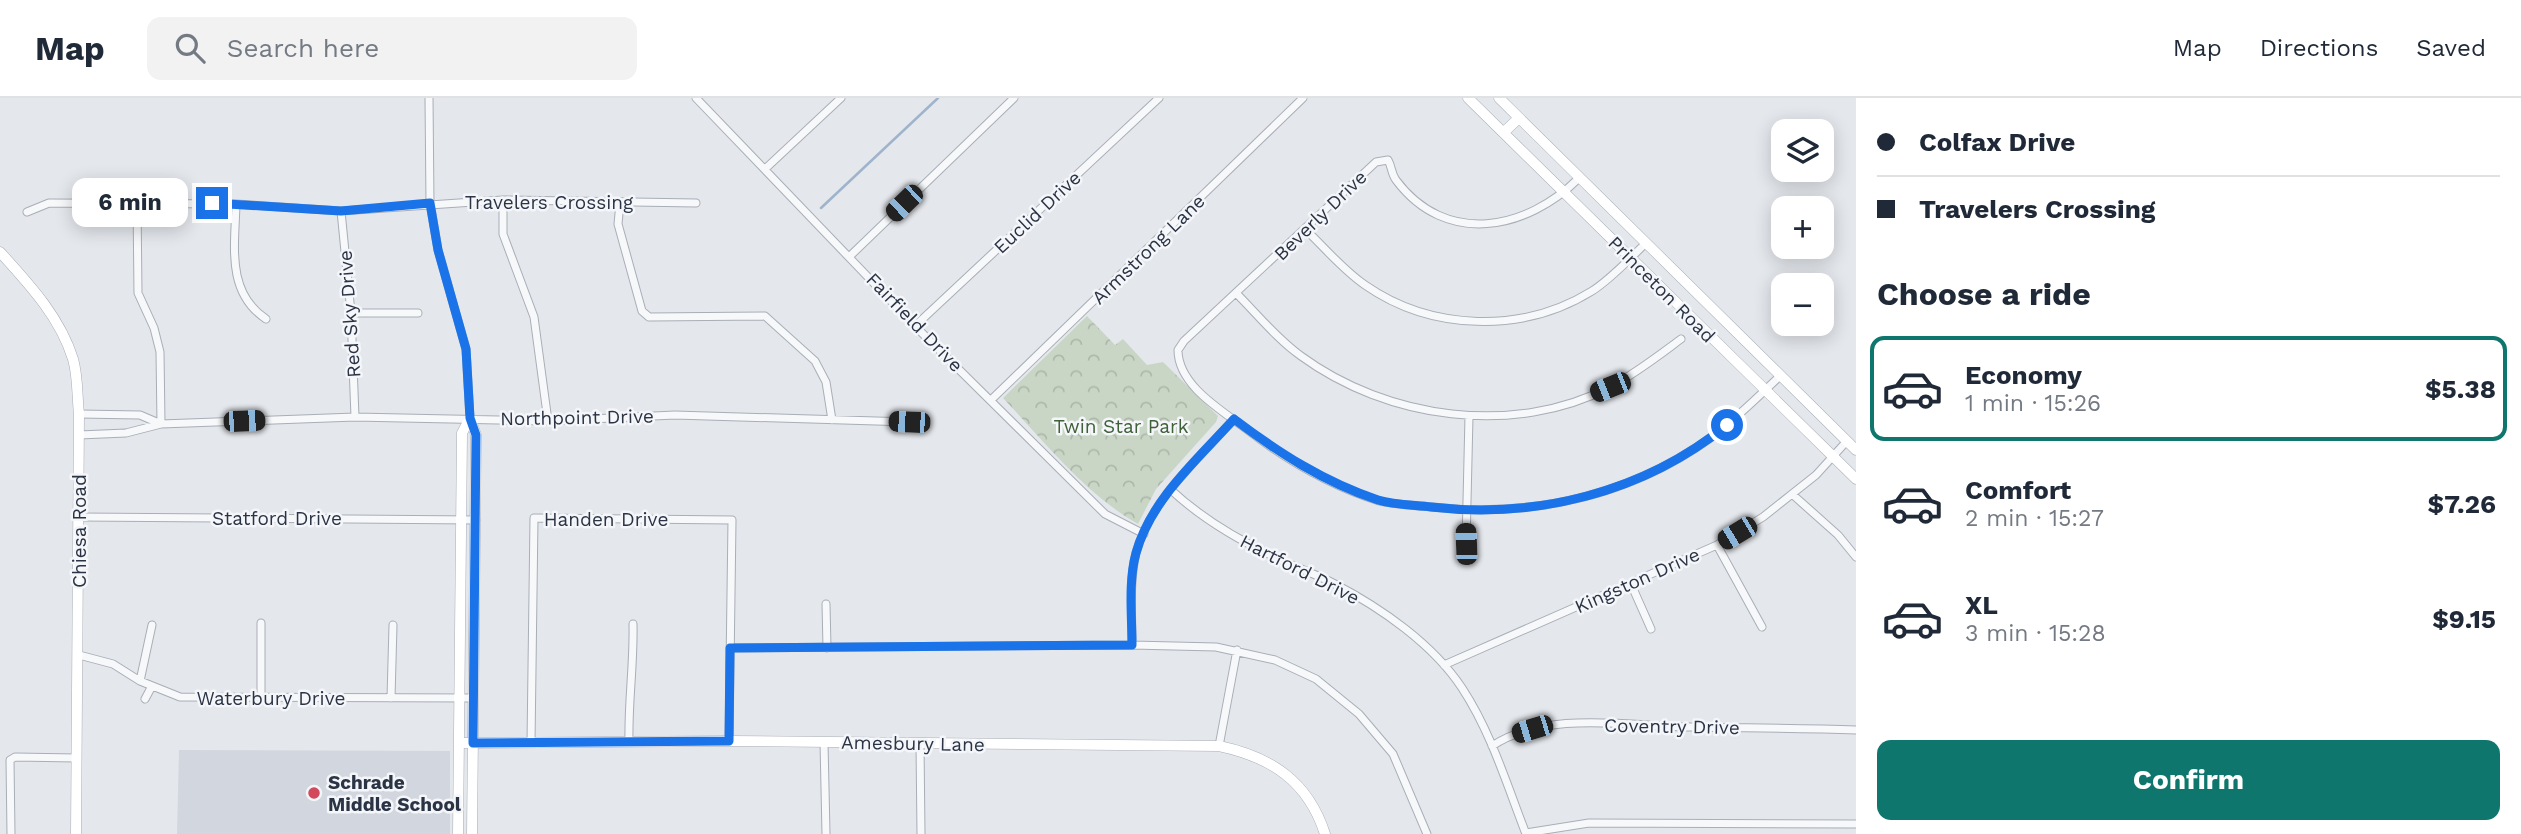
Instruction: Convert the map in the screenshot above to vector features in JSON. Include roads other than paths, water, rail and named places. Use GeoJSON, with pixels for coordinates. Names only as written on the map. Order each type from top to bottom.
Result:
{"type":"FeatureCollection","features":[{"type":"Feature","properties":{"kind":"street"},"geometry":{"type":"LineString","coordinates":[[429,98],[430,203],[438,250],[466,349],[470,418],[476,435],[472,834]]}},
{"type":"Feature","properties":{"kind":"street","name":"Fairfield Drive"},"geometry":{"type":"LineString","coordinates":[[697,98],[915,326],[992,399],[1105,514],[1144,534]]}},
{"type":"Feature","properties":{"kind":"street"},"geometry":{"type":"LineString","coordinates":[[765,169],[841,98]]}},
{"type":"Feature","properties":{"kind":"street"},"geometry":{"type":"LineString","coordinates":[[850,256],[1014,98]]}},
{"type":"Feature","properties":{"kind":"street","name":"Euclid Drive"},"geometry":{"type":"LineString","coordinates":[[915,326],[1159,98]]}},
{"type":"Feature","properties":{"kind":"street","name":"Armstrong Lane"},"geometry":{"type":"LineString","coordinates":[[992,399],[1303,98]]}},
{"type":"Feature","properties":{"kind":"street","name":"Princeton Road"},"geometry":{"type":"LineString","coordinates":[[1468,98],[1856,480]]}},
{"type":"Feature","properties":{"kind":"street","name":"Princeton Road"},"geometry":{"type":"LineString","coordinates":[[1499,98],[1644,245],[1856,450]]}},
{"type":"Feature","properties":{"kind":"street"},"geometry":{"type":"LineString","coordinates":[[1504,132],[1519,118]]}},
{"type":"Feature","properties":{"kind":"street","name":"Beverly Drive"},"geometry":{"type":"LineString","coordinates":[[1234,419],[1207,398],[1186,376],[1180,366],[1178,350],[1358,178],[1382,160],[1388,160],[1396,180],[1416,199],[1440,215],[1459,222],[1476,224],[1514,220],[1565,192],[1579,178]]}},
{"type":"Feature","properties":{"kind":"street"},"geometry":{"type":"LineString","coordinates":[[502,200],[503,234],[534,317],[548,421]]}},
{"type":"Feature","properties":{"kind":"street","name":"Travelers Crossing"},"geometry":{"type":"LineString","coordinates":[[27,212],[49,203],[236,204],[341,211],[502,200],[696,203]]}},
{"type":"Feature","properties":{"kind":"street"},"geometry":{"type":"LineString","coordinates":[[137,202],[138,293],[154,328],[160,352],[161,424]]}},
{"type":"Feature","properties":{"kind":"street"},"geometry":{"type":"LineString","coordinates":[[620,203],[618,224],[642,311],[649,317],[765,316],[815,361],[826,382],[832,420]]}},
{"type":"Feature","properties":{"kind":"street"},"geometry":{"type":"LineString","coordinates":[[236,204],[234,268],[249,307],[266,319]]}},
{"type":"Feature","properties":{"kind":"street","name":"Red Sky Drive"},"geometry":{"type":"LineString","coordinates":[[341,211],[352,313],[355,418]]}},
{"type":"Feature","properties":{"kind":"street"},"geometry":{"type":"LineString","coordinates":[[1306,230],[1348,271],[1381,295],[1430,315],[1462,321],[1520,319],[1552,309],[1594,290],[1644,245]]}},
{"type":"Feature","properties":{"kind":"street","name":"Chiesa Road"},"geometry":{"type":"LineString","coordinates":[[0,252],[57,323],[73,358],[79,414],[76,834]]}},
{"type":"Feature","properties":{"kind":"street"},"geometry":{"type":"LineString","coordinates":[[1236,293],[1297,354],[1348,384],[1395,402],[1469,416],[1533,411],[1585,398],[1610,387],[1681,339]]}},
{"type":"Feature","properties":{"kind":"street"},"geometry":{"type":"LineString","coordinates":[[352,313],[418,313]]}},
{"type":"Feature","properties":{"kind":"street"},"geometry":{"type":"LineString","coordinates":[[1132,645],[1132,580],[1136,554],[1144,534],[1170,489],[1234,419],[1296,464],[1336,484],[1381,501],[1464,511],[1533,509],[1614,488],[1648,473],[1711,438],[1780,376]]}},
{"type":"Feature","properties":{"kind":"street","name":"Northpoint Drive"},"geometry":{"type":"LineString","coordinates":[[79,414],[140,415],[161,424]]}},
{"type":"Feature","properties":{"kind":"street","name":"Northpoint Drive"},"geometry":{"type":"LineString","coordinates":[[79,435],[126,433],[161,424],[355,418],[548,421],[675,415],[909,422]]}},
{"type":"Feature","properties":{"kind":"street"},"geometry":{"type":"LineString","coordinates":[[1466,544],[1464,511],[1469,416]]}},
{"type":"Feature","properties":{"kind":"street"},"geometry":{"type":"LineString","coordinates":[[458,834],[462,433],[470,418]]}},
{"type":"Feature","properties":{"kind":"street","name":"Kingston Drive"},"geometry":{"type":"LineString","coordinates":[[1444,665],[1717,545],[1763,517],[1793,494],[1846,442]]}},
{"type":"Feature","properties":{"kind":"street","name":"Hartford Drive"},"geometry":{"type":"LineString","coordinates":[[1170,489],[1188,506],[1233,536],[1351,593],[1410,634],[1444,665],[1470,701],[1492,746],[1526,834]]}},
{"type":"Feature","properties":{"kind":"street"},"geometry":{"type":"LineString","coordinates":[[1793,494],[1838,535],[1856,557]]}},
{"type":"Feature","properties":{"kind":"street","name":"Statford Drive"},"geometry":{"type":"LineString","coordinates":[[79,517],[476,520]]}},
{"type":"Feature","properties":{"kind":"street","name":"Handen Drive"},"geometry":{"type":"LineString","coordinates":[[531,743],[534,519],[732,520],[730,648]]}},
{"type":"Feature","properties":{"kind":"street"},"geometry":{"type":"LineString","coordinates":[[1717,545],[1762,627]]}},
{"type":"Feature","properties":{"kind":"street"},"geometry":{"type":"LineString","coordinates":[[1632,584],[1651,629]]}},
{"type":"Feature","properties":{"kind":"street"},"geometry":{"type":"LineString","coordinates":[[826,604],[827,648]]}},
{"type":"Feature","properties":{"kind":"street"},"geometry":{"type":"LineString","coordinates":[[261,623],[261,698]]}},
{"type":"Feature","properties":{"kind":"street"},"geometry":{"type":"LineString","coordinates":[[629,742],[628,698],[634,666],[633,624]]}},
{"type":"Feature","properties":{"kind":"street"},"geometry":{"type":"LineString","coordinates":[[140,681],[152,625]]}},
{"type":"Feature","properties":{"kind":"street"},"geometry":{"type":"LineString","coordinates":[[391,698],[393,625]]}},
{"type":"Feature","properties":{"kind":"street"},"geometry":{"type":"LineString","coordinates":[[729,741],[730,648],[1132,645],[1237,650],[1275,660],[1316,679],[1359,714],[1394,754],[1427,834]]}},
{"type":"Feature","properties":{"kind":"street"},"geometry":{"type":"LineString","coordinates":[[1219,746],[1237,650]]}},
{"type":"Feature","properties":{"kind":"street","name":"Waterbury Drive"},"geometry":{"type":"LineString","coordinates":[[79,655],[113,664],[140,681],[180,697],[473,698]]}},
{"type":"Feature","properties":{"kind":"street"},"geometry":{"type":"LineString","coordinates":[[145,699],[152,686]]}},
{"type":"Feature","properties":{"kind":"street","name":"Coventry Drive"},"geometry":{"type":"LineString","coordinates":[[1492,746],[1507,737],[1532,729],[1584,724],[1856,730]]}},
{"type":"Feature","properties":{"kind":"street","name":"Amesbury Lane"},"geometry":{"type":"LineString","coordinates":[[460,743],[729,741],[1219,746],[1250,752],[1273,764],[1300,786],[1320,816],[1325,834]]}},
{"type":"Feature","properties":{"kind":"street"},"geometry":{"type":"LineString","coordinates":[[824,742],[826,834]]}},
{"type":"Feature","properties":{"kind":"street"},"geometry":{"type":"LineString","coordinates":[[920,744],[921,834]]}},
{"type":"Feature","properties":{"kind":"street"},"geometry":{"type":"LineString","coordinates":[[11,834],[10,760],[15,757],[77,758]]}},
{"type":"Feature","properties":{"kind":"street"},"geometry":{"type":"LineString","coordinates":[[1526,834],[1589,823],[1856,824]]}},
{"type":"Feature","properties":{"kind":"waterway"},"geometry":{"type":"LineString","coordinates":[[821,208],[938,98]]}},
{"type":"Feature","properties":{"kind":"place","name":"Schrade Middle School"},"geometry":{"type":"Point","coordinates":[314,793]}},
{"type":"Feature","properties":{"kind":"park label","name":"Twin Star Park"},"geometry":{"type":"Point","coordinates":[1121,426]}}]}
